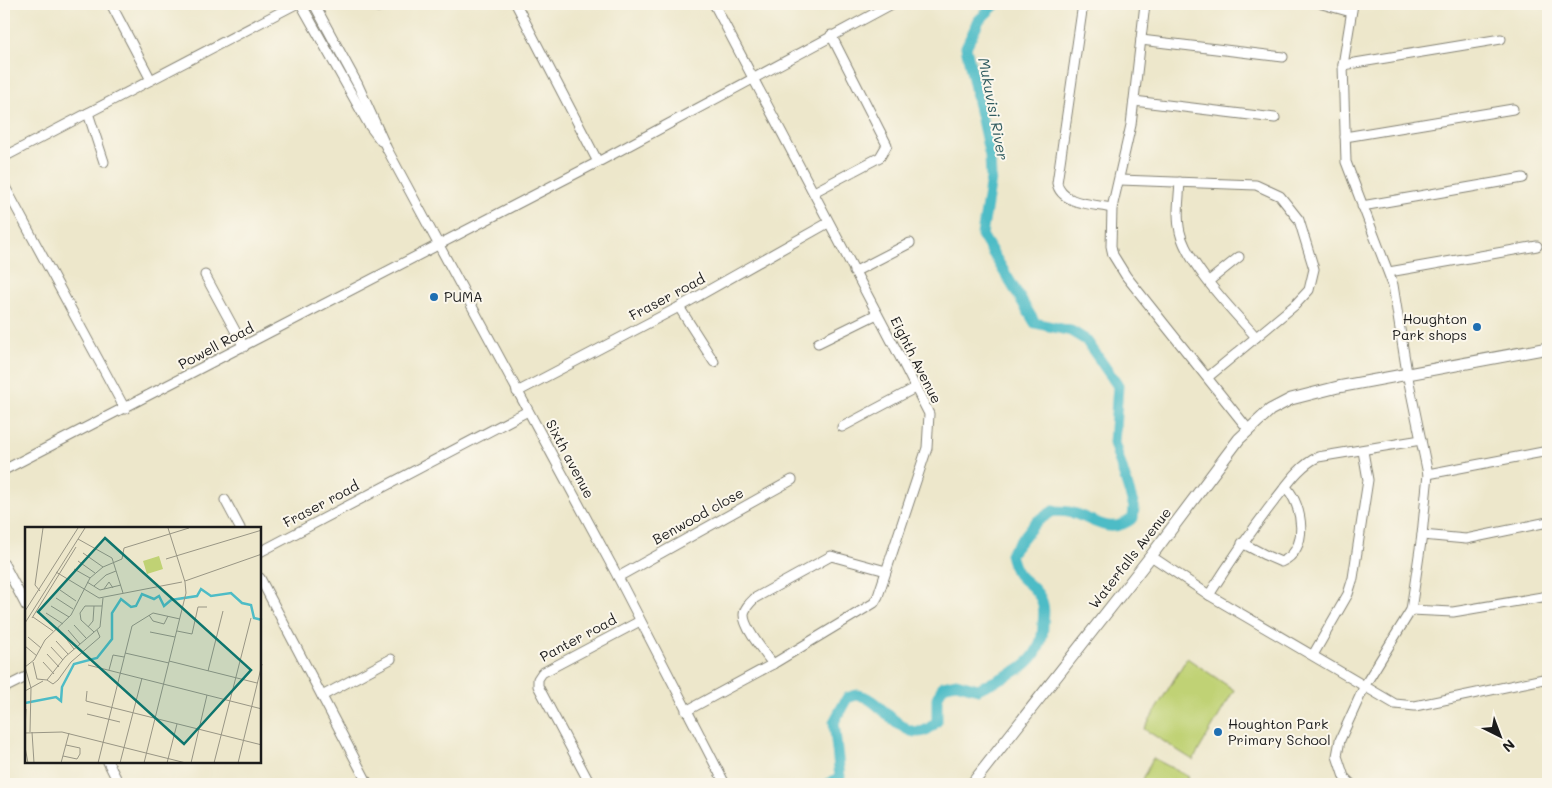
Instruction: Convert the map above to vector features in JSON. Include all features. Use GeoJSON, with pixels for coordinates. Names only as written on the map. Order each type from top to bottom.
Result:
{"type":"FeatureCollection","features":[{"type":"Feature","properties":{"kind":"main road","name":"Waterfalls Avenue"},"geometry":{"type":"LineString","coordinates":[[972,784],[1248,429],[1270,410],[1285,402],[1338,387],[1548,348]]}},
{"type":"Feature","properties":{"kind":"street"},"geometry":{"type":"LineString","coordinates":[[112,4],[151,80]]}},
{"type":"Feature","properties":{"kind":"street"},"geometry":{"type":"LineString","coordinates":[[4,157],[296,4]]}},
{"type":"Feature","properties":{"kind":"street"},"geometry":{"type":"LineString","coordinates":[[301,4],[369,125],[387,149]]}},
{"type":"Feature","properties":{"kind":"street"},"geometry":{"type":"LineString","coordinates":[[314,4],[366,100],[387,149]]}},
{"type":"Feature","properties":{"kind":"street"},"geometry":{"type":"LineString","coordinates":[[516,4],[598,162]]}},
{"type":"Feature","properties":{"kind":"street","name":"Eighth Avenue"},"geometry":{"type":"LineString","coordinates":[[686,711],[773,664],[871,605],[878,596],[928,441],[929,414],[714,4]]}},
{"type":"Feature","properties":{"kind":"street","name":"Powell Road"},"geometry":{"type":"LineString","coordinates":[[4,470],[125,409],[598,162],[892,4]]}},
{"type":"Feature","properties":{"kind":"street"},"geometry":{"type":"LineString","coordinates":[[1083,4],[1057,183],[1061,193],[1069,199],[1112,208]]}},
{"type":"Feature","properties":{"kind":"street"},"geometry":{"type":"LineString","coordinates":[[1146,4],[1128,143],[1112,208],[1111,246],[1119,266],[1248,429]]}},
{"type":"Feature","properties":{"kind":"street"},"geometry":{"type":"LineString","coordinates":[[1322,4],[1352,8],[1343,65],[1348,172],[1394,284],[1407,373],[1428,474],[1422,535],[1411,610],[1365,685],[1340,740],[1338,756],[1344,777],[1351,784]]}},
{"type":"Feature","properties":{"kind":"street"},"geometry":{"type":"LineString","coordinates":[[814,192],[880,157],[887,145],[832,35]]}},
{"type":"Feature","properties":{"kind":"street"},"geometry":{"type":"LineString","coordinates":[[1343,65],[1500,39]]}},
{"type":"Feature","properties":{"kind":"street"},"geometry":{"type":"LineString","coordinates":[[1141,40],[1283,57]]}},
{"type":"Feature","properties":{"kind":"street"},"geometry":{"type":"LineString","coordinates":[[1134,102],[1275,118]]}},
{"type":"Feature","properties":{"kind":"street"},"geometry":{"type":"LineString","coordinates":[[1345,137],[1513,109]]}},
{"type":"Feature","properties":{"kind":"street"},"geometry":{"type":"LineString","coordinates":[[88,113],[104,162]]}},
{"type":"Feature","properties":{"kind":"street","name":"Sixth avenue"},"geometry":{"type":"LineString","coordinates":[[387,149],[618,577],[725,784]]}},
{"type":"Feature","properties":{"kind":"street"},"geometry":{"type":"LineString","coordinates":[[1362,206],[1523,178]]}},
{"type":"Feature","properties":{"kind":"street"},"geometry":{"type":"LineString","coordinates":[[1120,180],[1256,185],[1280,196],[1299,220],[1312,256],[1314,269],[1313,280],[1303,298],[1208,377]]}},
{"type":"Feature","properties":{"kind":"street"},"geometry":{"type":"LineString","coordinates":[[1180,182],[1178,224],[1180,234],[1190,254],[1209,281],[1256,337]]}},
{"type":"Feature","properties":{"kind":"street"},"geometry":{"type":"LineString","coordinates":[[4,185],[125,409]]}},
{"type":"Feature","properties":{"kind":"street","name":"Fraser road"},"geometry":{"type":"LineString","coordinates":[[518,392],[679,307],[828,223]]}},
{"type":"Feature","properties":{"kind":"street"},"geometry":{"type":"LineString","coordinates":[[854,272],[910,243]]}},
{"type":"Feature","properties":{"kind":"street"},"geometry":{"type":"LineString","coordinates":[[1390,272],[1537,246]]}},
{"type":"Feature","properties":{"kind":"street"},"geometry":{"type":"LineString","coordinates":[[1209,281],[1239,257]]}},
{"type":"Feature","properties":{"kind":"street"},"geometry":{"type":"LineString","coordinates":[[205,275],[244,347]]}},
{"type":"Feature","properties":{"kind":"street"},"geometry":{"type":"LineString","coordinates":[[679,307],[714,362]]}},
{"type":"Feature","properties":{"kind":"street"},"geometry":{"type":"LineString","coordinates":[[818,343],[877,314]]}},
{"type":"Feature","properties":{"kind":"street"},"geometry":{"type":"LineString","coordinates":[[842,427],[915,388]]}},
{"type":"Feature","properties":{"kind":"street","name":"Fraser road"},"geometry":{"type":"LineString","coordinates":[[261,551],[528,411]]}},
{"type":"Feature","properties":{"kind":"street"},"geometry":{"type":"LineString","coordinates":[[1209,595],[1242,542],[1307,462],[1318,457],[1421,440]]}},
{"type":"Feature","properties":{"kind":"street"},"geometry":{"type":"LineString","coordinates":[[1313,655],[1348,594],[1353,578],[1368,480],[1362,451]]}},
{"type":"Feature","properties":{"kind":"street"},"geometry":{"type":"LineString","coordinates":[[1428,474],[1548,451]]}},
{"type":"Feature","properties":{"kind":"street","name":"Benwood close"},"geometry":{"type":"LineString","coordinates":[[618,577],[792,480]]}},
{"type":"Feature","properties":{"kind":"street"},"geometry":{"type":"LineString","coordinates":[[1242,542],[1265,556],[1281,562],[1294,555],[1300,541],[1298,511],[1293,495],[1286,487]]}},
{"type":"Feature","properties":{"kind":"street"},"geometry":{"type":"LineString","coordinates":[[225,500],[239,527]]}},
{"type":"Feature","properties":{"kind":"street"},"geometry":{"type":"LineString","coordinates":[[1422,535],[1466,539],[1548,522]]}},
{"type":"Feature","properties":{"kind":"street"},"geometry":{"type":"LineString","coordinates":[[773,664],[756,642],[745,617],[747,606],[755,598],[831,556],[886,571]]}},
{"type":"Feature","properties":{"kind":"street"},"geometry":{"type":"LineString","coordinates":[[1151,556],[1209,595],[1395,704],[1406,706],[1548,678]]}},
{"type":"Feature","properties":{"kind":"street"},"geometry":{"type":"LineString","coordinates":[[4,564],[25,604]]}},
{"type":"Feature","properties":{"kind":"street"},"geometry":{"type":"LineString","coordinates":[[261,580],[368,784]]}},
{"type":"Feature","properties":{"kind":"street"},"geometry":{"type":"LineString","coordinates":[[1411,610],[1453,612],[1548,596]]}},
{"type":"Feature","properties":{"kind":"street","name":"Panter road"},"geometry":{"type":"LineString","coordinates":[[590,784],[538,686],[538,679],[542,673],[640,621]]}},
{"type":"Feature","properties":{"kind":"street"},"geometry":{"type":"LineString","coordinates":[[322,696],[391,659]]}},
{"type":"Feature","properties":{"kind":"street"},"geometry":{"type":"LineString","coordinates":[[4,688],[25,678]]}},
{"type":"Feature","properties":{"kind":"street"},"geometry":{"type":"LineString","coordinates":[[108,763],[119,784]]}},
{"type":"Feature","properties":{"kind":"green space"},"geometry":{"type":"Polygon","coordinates":[[[1187,658],[1234,690],[1193,760],[1144,729],[1187,658]]]}},
{"type":"Feature","properties":{"kind":"green space"},"geometry":{"type":"Polygon","coordinates":[[[1153,758],[1189,777],[1185,784],[1140,784],[1153,758]]]}},
{"type":"Feature","properties":{"kind":"waterway","name":"Mukuvisi River"},"geometry":{"type":"LineString","coordinates":[[828,784],[840,777],[834,722],[847,698],[858,695],[867,698],[906,729],[916,732],[926,730],[937,721],[937,698],[943,686],[956,683],[978,689],[1013,672],[1031,659],[1042,638],[1044,617],[1042,600],[1036,591],[1019,576],[1010,554],[1036,522],[1053,511],[1071,512],[1110,526],[1117,526],[1133,518],[1134,507],[1114,443],[1118,386],[1086,340],[1071,331],[1035,323],[982,235],[991,179],[990,156],[966,47],[979,20],[996,4]]}},
{"type":"Feature","properties":{"kind":"place","name":"PUMA"},"geometry":{"type":"Point","coordinates":[434,297]}},
{"type":"Feature","properties":{"kind":"place","name":"Houghton Park shops"},"geometry":{"type":"Point","coordinates":[1477,327]}},
{"type":"Feature","properties":{"kind":"place","name":"Houghton Park Primary School"},"geometry":{"type":"Point","coordinates":[1218,732]}}]}
